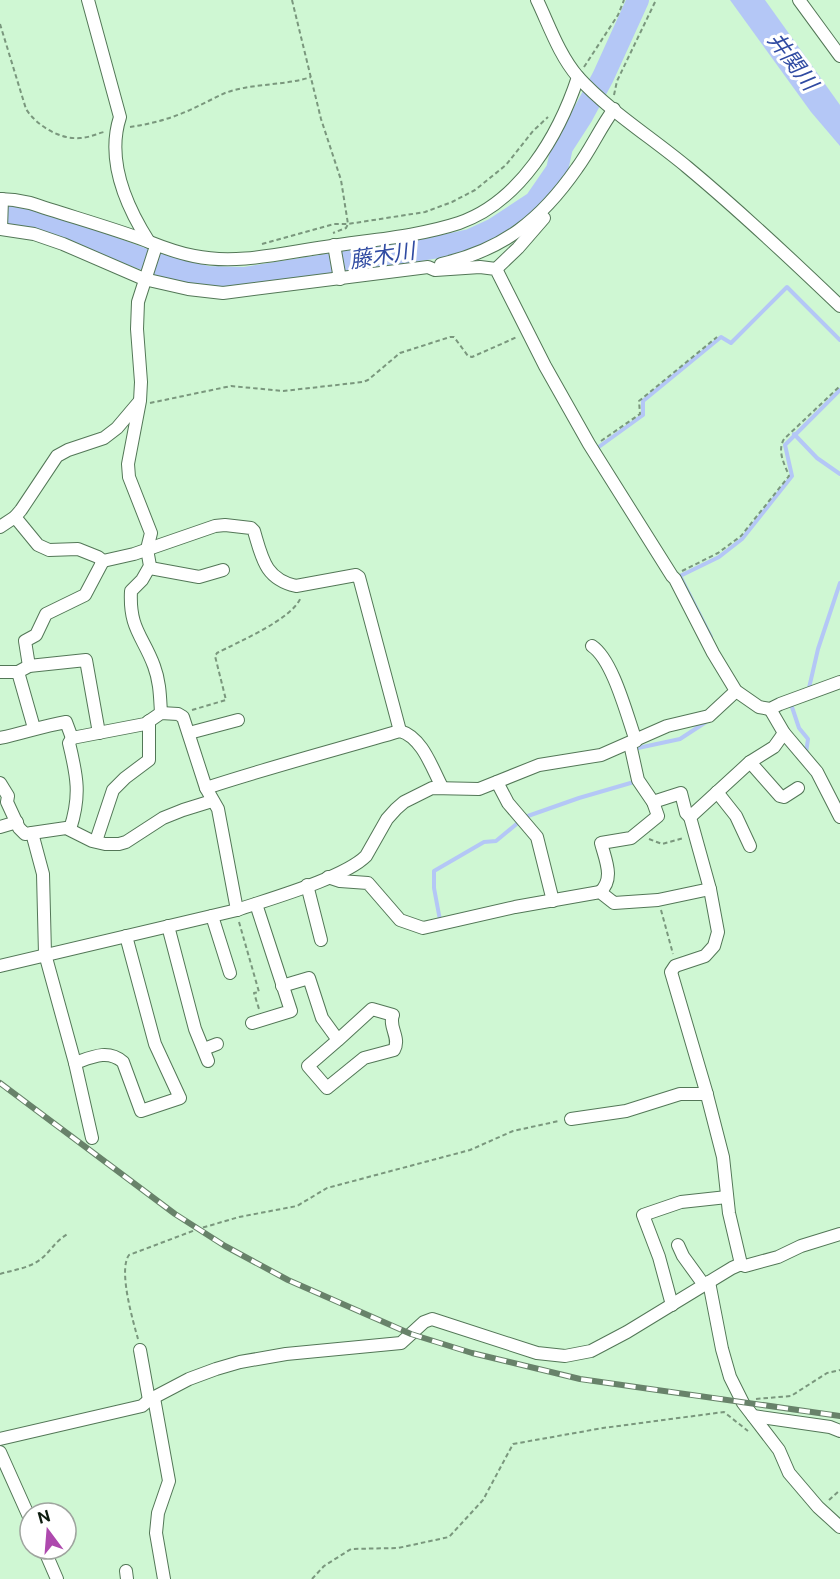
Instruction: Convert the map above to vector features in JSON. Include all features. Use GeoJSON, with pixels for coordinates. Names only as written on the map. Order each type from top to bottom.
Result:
{"type":"FeatureCollection","features":[{"type":"Feature","properties":{"kind":"street"},"geometry":{"type":"LineString","coordinates":[[88,0],[120,117],[116,128],[114,151],[121,179],[133,216],[153,246],[138,302],[140,401],[128,464],[129,477],[151,533],[147,549],[150,568],[131,591],[131,603],[135,628],[158,678],[161,713]]}},
{"type":"Feature","properties":{"kind":"street"},"geometry":{"type":"LineString","coordinates":[[537,0],[561,52],[580,79],[688,168],[840,306]]}},
{"type":"Feature","properties":{"kind":"street"},"geometry":{"type":"LineString","coordinates":[[799,0],[840,56]]}},
{"type":"Feature","properties":{"kind":"street"},"geometry":{"type":"LineString","coordinates":[[580,79],[541,158],[520,181],[491,206],[460,222],[414,234],[330,240],[236,260],[196,256],[153,246],[30,203],[2,200],[1,229],[34,234],[145,277],[188,289],[223,292],[428,267],[480,253],[512,237],[535,218],[554,199],[578,167],[610,105]]}},
{"type":"Feature","properties":{"kind":"street"},"geometry":{"type":"LineString","coordinates":[[428,267],[435,270],[480,267],[496,269],[519,248],[550,211],[554,199]]}},
{"type":"Feature","properties":{"kind":"street"},"geometry":{"type":"LineString","coordinates":[[330,240],[340,279]]}},
{"type":"Feature","properties":{"kind":"street"},"geometry":{"type":"LineString","coordinates":[[496,269],[591,448],[675,579],[713,653],[736,691],[759,707],[770,709],[840,682]]}},
{"type":"Feature","properties":{"kind":"street"},"geometry":{"type":"LineString","coordinates":[[0,527],[15,517],[57,456],[104,438],[117,428],[140,401]]}},
{"type":"Feature","properties":{"kind":"street"},"geometry":{"type":"LineString","coordinates":[[15,517],[38,545],[49,550],[78,549],[103,561]]}},
{"type":"Feature","properties":{"kind":"street"},"geometry":{"type":"LineString","coordinates":[[103,561],[135,554],[215,526],[225,525],[251,528],[268,569],[277,579],[290,584],[296,586],[356,574],[359,577],[400,730]]}},
{"type":"Feature","properties":{"kind":"street"},"geometry":{"type":"LineString","coordinates":[[34,728],[24,669],[25,641],[36,634],[46,614],[86,595],[103,561]]}},
{"type":"Feature","properties":{"kind":"street"},"geometry":{"type":"LineString","coordinates":[[150,568],[199,577],[223,570]]}},
{"type":"Feature","properties":{"kind":"street"},"geometry":{"type":"LineString","coordinates":[[328,877],[368,883],[400,920],[423,928],[600,891],[609,879],[601,843],[631,838],[658,816],[653,802],[638,780],[633,742],[614,678],[600,653],[592,646]]}},
{"type":"Feature","properties":{"kind":"street"},"geometry":{"type":"LineString","coordinates":[[0,672],[86,660],[99,732]]}},
{"type":"Feature","properties":{"kind":"street"},"geometry":{"type":"LineString","coordinates":[[0,966],[237,910],[307,885],[361,860],[387,819],[404,802],[432,788],[479,789],[539,765],[601,755],[676,723],[709,716],[736,691]]}},
{"type":"Feature","properties":{"kind":"street"},"geometry":{"type":"LineString","coordinates":[[770,709],[784,734],[818,772],[840,817]]}},
{"type":"Feature","properties":{"kind":"street"},"geometry":{"type":"LineString","coordinates":[[70,829],[77,798],[69,742],[72,738],[145,724],[161,713],[178,714],[186,722],[206,788],[218,809],[237,910]]}},
{"type":"Feature","properties":{"kind":"street"},"geometry":{"type":"LineString","coordinates":[[189,733],[238,720]]}},
{"type":"Feature","properties":{"kind":"street"},"geometry":{"type":"LineString","coordinates":[[96,841],[113,790],[149,760],[148,721]]}},
{"type":"Feature","properties":{"kind":"street"},"geometry":{"type":"LineString","coordinates":[[0,738],[66,722],[72,738]]}},
{"type":"Feature","properties":{"kind":"street"},"geometry":{"type":"LineString","coordinates":[[206,788],[400,730],[413,737],[427,757],[442,787]]}},
{"type":"Feature","properties":{"kind":"street"},"geometry":{"type":"LineString","coordinates":[[690,817],[750,762],[774,747],[784,734]]}},
{"type":"Feature","properties":{"kind":"street"},"geometry":{"type":"LineString","coordinates":[[750,762],[780,796],[784,797],[798,788]]}},
{"type":"Feature","properties":{"kind":"street"},"geometry":{"type":"LineString","coordinates":[[497,782],[508,803],[537,837],[553,900]]}},
{"type":"Feature","properties":{"kind":"street"},"geometry":{"type":"LineString","coordinates":[[0,783],[8,796],[7,802],[17,822],[26,834],[62,828],[70,829],[96,841],[112,845],[126,842],[163,818],[212,801]]}},
{"type":"Feature","properties":{"kind":"street"},"geometry":{"type":"LineString","coordinates":[[717,792],[736,816],[750,846]]}},
{"type":"Feature","properties":{"kind":"street"},"geometry":{"type":"LineString","coordinates":[[653,802],[681,793],[710,889],[717,924],[718,932],[714,946],[699,959],[677,965],[671,972],[723,1157],[729,1213],[741,1264]]}},
{"type":"Feature","properties":{"kind":"street"},"geometry":{"type":"LineString","coordinates":[[0,827],[17,822]]}},
{"type":"Feature","properties":{"kind":"street"},"geometry":{"type":"LineString","coordinates":[[32,833],[43,874],[45,954],[75,1063],[92,1138]]}},
{"type":"Feature","properties":{"kind":"street"},"geometry":{"type":"LineString","coordinates":[[307,885],[321,940]]}},
{"type":"Feature","properties":{"kind":"street"},"geometry":{"type":"LineString","coordinates":[[600,891],[614,903],[658,900],[710,889]]}},
{"type":"Feature","properties":{"kind":"street"},"geometry":{"type":"LineString","coordinates":[[256,904],[291,1011],[257,1021]]}},
{"type":"Feature","properties":{"kind":"street"},"geometry":{"type":"LineString","coordinates":[[212,916],[230,973]]}},
{"type":"Feature","properties":{"kind":"street"},"geometry":{"type":"LineString","coordinates":[[168,926],[195,1029],[206,1055],[217,1044]]}},
{"type":"Feature","properties":{"kind":"street"},"geometry":{"type":"LineString","coordinates":[[75,1063],[97,1055],[108,1054],[119,1058],[123,1062],[141,1111],[180,1098],[155,1044],[126,936]]}},
{"type":"Feature","properties":{"kind":"street"},"geometry":{"type":"LineString","coordinates":[[282,986],[309,978],[322,1018],[338,1040]]}},
{"type":"Feature","properties":{"kind":"street"},"geometry":{"type":"LineString","coordinates":[[372,1009],[393,1015],[391,1020],[397,1044],[394,1050],[364,1058],[327,1088],[308,1066],[338,1040],[372,1009]]}},
{"type":"Feature","properties":{"kind":"street"},"geometry":{"type":"LineString","coordinates":[[571,1119],[626,1111],[680,1094],[707,1094]]}},
{"type":"Feature","properties":{"kind":"street"},"geometry":{"type":"LineString","coordinates":[[672,1305],[659,1257],[643,1215],[687,1201],[727,1197]]}},
{"type":"Feature","properties":{"kind":"street"},"geometry":{"type":"LineString","coordinates":[[0,1439],[142,1406],[189,1379],[240,1362],[286,1354],[401,1343],[423,1322],[432,1319],[537,1353],[557,1356],[579,1354],[591,1351],[608,1342],[741,1264],[745,1266],[778,1257],[801,1246],[840,1234]]}},
{"type":"Feature","properties":{"kind":"street"},"geometry":{"type":"LineString","coordinates":[[678,1245],[683,1256],[706,1284],[730,1377],[741,1399],[779,1450],[789,1473],[840,1527]]}},
{"type":"Feature","properties":{"kind":"street"},"geometry":{"type":"LineString","coordinates":[[140,1350],[169,1481],[158,1513],[156,1533],[164,1579]]}},
{"type":"Feature","properties":{"kind":"street"},"geometry":{"type":"LineString","coordinates":[[753,1416],[830,1427],[840,1431]]}},
{"type":"Feature","properties":{"kind":"street"},"geometry":{"type":"LineString","coordinates":[[0,1452],[4,1473],[20,1501]]}},
{"type":"Feature","properties":{"kind":"street"},"geometry":{"type":"LineString","coordinates":[[49,1561],[57,1579]]}},
{"type":"Feature","properties":{"kind":"path"},"geometry":{"type":"LineString","coordinates":[[292,0],[321,119],[342,180],[348,224],[330,240]]}},
{"type":"Feature","properties":{"kind":"path"},"geometry":{"type":"LineString","coordinates":[[580,79],[618,15],[624,0]]}},
{"type":"Feature","properties":{"kind":"path"},"geometry":{"type":"LineString","coordinates":[[610,105],[617,81],[656,0]]}},
{"type":"Feature","properties":{"kind":"path"},"geometry":{"type":"LineString","coordinates":[[0,24],[26,109],[31,117],[46,129],[68,138],[80,138],[116,128],[155,122],[189,111],[227,93],[311,77]]}},
{"type":"Feature","properties":{"kind":"path"},"geometry":{"type":"LineString","coordinates":[[257,245],[334,224],[348,224],[425,212],[452,202],[475,190],[506,165],[533,131],[549,116]]}},
{"type":"Feature","properties":{"kind":"path"},"geometry":{"type":"LineString","coordinates":[[140,401],[148,404],[231,386],[283,391],[363,382],[407,349],[454,337],[468,356],[472,357],[528,332]]}},
{"type":"Feature","properties":{"kind":"path"},"geometry":{"type":"LineString","coordinates":[[591,448],[640,414],[639,401],[717,337]]}},
{"type":"Feature","properties":{"kind":"path"},"geometry":{"type":"LineString","coordinates":[[672,576],[718,553],[741,536],[789,476],[780,447],[784,439],[840,386]]}},
{"type":"Feature","properties":{"kind":"path"},"geometry":{"type":"LineString","coordinates":[[178,714],[226,700],[215,656],[217,653],[262,631],[296,606],[301,600],[305,584]]}},
{"type":"Feature","properties":{"kind":"path"},"geometry":{"type":"LineString","coordinates":[[639,832],[660,844],[694,835]]}},
{"type":"Feature","properties":{"kind":"path"},"geometry":{"type":"LineString","coordinates":[[658,900],[677,965]]}},
{"type":"Feature","properties":{"kind":"path"},"geometry":{"type":"LineString","coordinates":[[237,910],[259,992],[255,993],[257,1021]]}},
{"type":"Feature","properties":{"kind":"path"},"geometry":{"type":"LineString","coordinates":[[140,1350],[124,1267],[129,1255],[198,1229],[239,1217],[297,1206],[327,1188],[470,1150],[497,1136],[513,1131],[571,1119]]}},
{"type":"Feature","properties":{"kind":"path"},"geometry":{"type":"LineString","coordinates":[[0,1274],[34,1264],[43,1258],[58,1239],[69,1233]]}},
{"type":"Feature","properties":{"kind":"path"},"geometry":{"type":"LineString","coordinates":[[741,1399],[790,1396],[827,1373],[840,1370]]}},
{"type":"Feature","properties":{"kind":"path"},"geometry":{"type":"LineString","coordinates":[[312,1579],[324,1566],[351,1549],[398,1548],[450,1537],[483,1500],[513,1444],[603,1428],[724,1412],[751,1433]]}},
{"type":"Feature","properties":{"kind":"path"},"geometry":{"type":"LineString","coordinates":[[820,1508],[840,1490]]}},
{"type":"Feature","properties":{"kind":"water","name":"井関川"},"geometry":{"type":"Polygon","coordinates":[[[730,0],[765,0],[840,105],[840,146],[811,112],[730,0]]]}},
{"type":"Feature","properties":{"kind":"waterway","name":"藤木川"},"geometry":{"type":"LineString","coordinates":[[0,215],[12,214],[43,222],[160,265],[207,277],[244,278],[470,240],[494,229],[535,202],[557,170],[562,147],[603,77],[638,0]]}},
{"type":"Feature","properties":{"kind":"waterway"},"geometry":{"type":"LineString","coordinates":[[595,447],[596,449],[643,415],[643,401],[721,337],[731,343],[787,287],[840,340]]}},
{"type":"Feature","properties":{"kind":"waterway"},"geometry":{"type":"LineString","coordinates":[[711,637],[680,576],[719,557],[742,539],[792,476],[785,445],[840,390]]}},
{"type":"Feature","properties":{"kind":"waterway"},"geometry":{"type":"LineString","coordinates":[[794,434],[817,458],[840,474]]}},
{"type":"Feature","properties":{"kind":"waterway"},"geometry":{"type":"LineString","coordinates":[[809,688],[818,649],[840,583]]}},
{"type":"Feature","properties":{"kind":"waterway"},"geometry":{"type":"LineString","coordinates":[[793,703],[791,704],[799,728],[808,739],[806,753]]}},
{"type":"Feature","properties":{"kind":"waterway"},"geometry":{"type":"LineString","coordinates":[[638,748],[680,739],[706,722]]}},
{"type":"Feature","properties":{"kind":"waterway"},"geometry":{"type":"LineString","coordinates":[[440,920],[434,888],[434,871],[484,842],[496,841],[525,817],[634,782]]}},
{"type":"Feature","properties":{"kind":"railway"},"geometry":{"type":"LineString","coordinates":[[0,1083],[175,1214],[225,1246],[288,1280],[411,1334],[472,1353],[580,1379],[840,1416]]}}]}
